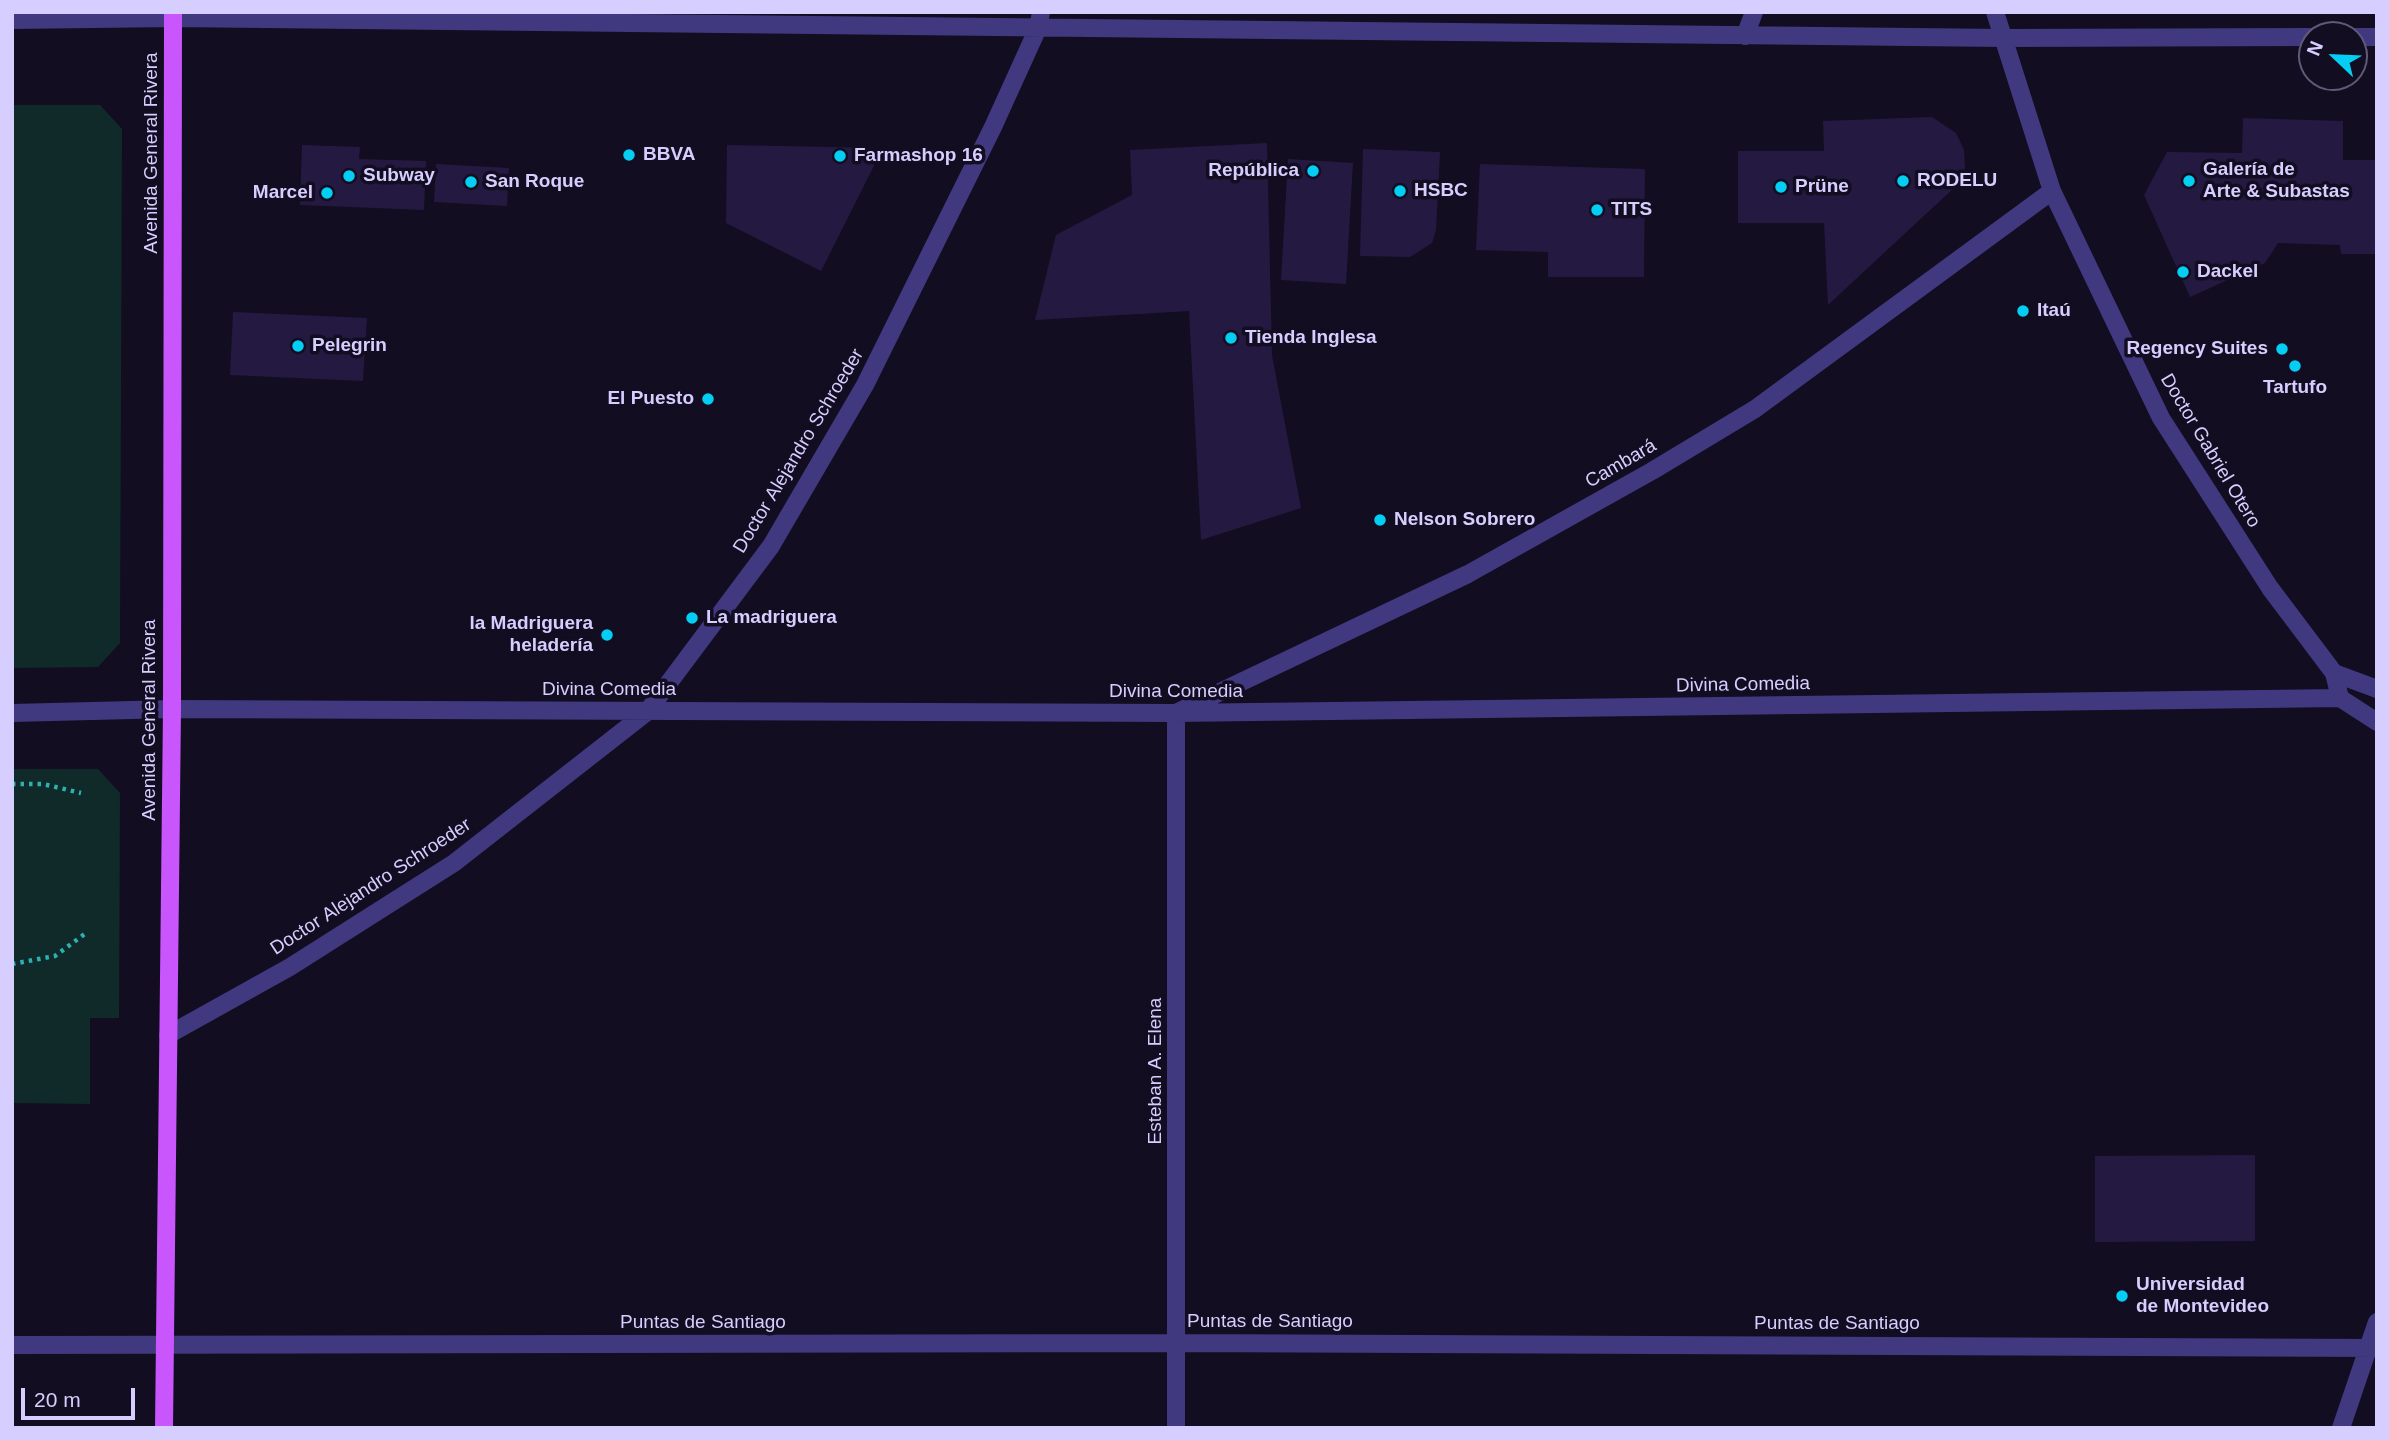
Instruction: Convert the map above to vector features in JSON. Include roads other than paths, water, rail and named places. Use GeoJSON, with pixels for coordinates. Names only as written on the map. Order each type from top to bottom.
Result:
{"type":"FeatureCollection","features":[{"type":"Feature","properties":{"kind":"main road","name":"Avenida General Rivera"},"geometry":{"type":"LineString","coordinates":[[164,1428],[172,709],[173,15]]}},
{"type":"Feature","properties":{"kind":"street"},"geometry":{"type":"LineString","coordinates":[[1745,36],[1754,12]]}},
{"type":"Feature","properties":{"kind":"street","name":"Doctor Gabriel Otero"},"geometry":{"type":"LineString","coordinates":[[1995,12],[2052,191],[2161,418],[2270,588],[2334,673],[2340,698]]}},
{"type":"Feature","properties":{"kind":"street"},"geometry":{"type":"LineString","coordinates":[[12,20],[173,15],[1040,20],[1745,36],[2298,37]]}},
{"type":"Feature","properties":{"kind":"street","name":"Doctor Alejandro Schroeder"},"geometry":{"type":"LineString","coordinates":[[168,1035],[290,967],[454,863],[647,712],[771,546],[865,385],[993,127],[1040,20]]}},
{"type":"Feature","properties":{"kind":"street","name":"Cambará"},"geometry":{"type":"LineString","coordinates":[[1176,713],[1468,574],[1652,471],[1755,409],[2052,191]]}},
{"type":"Feature","properties":{"kind":"street"},"geometry":{"type":"LineString","coordinates":[[2334,673],[2377,689]]}},
{"type":"Feature","properties":{"kind":"street"},"geometry":{"type":"LineString","coordinates":[[2340,698],[2377,722]]}},
{"type":"Feature","properties":{"kind":"street","name":"Divina Comedia"},"geometry":{"type":"LineString","coordinates":[[12,713],[172,709],[1176,713],[2340,698]]}},
{"type":"Feature","properties":{"kind":"street","name":"Esteban A. Elena"},"geometry":{"type":"LineString","coordinates":[[1176,713],[1176,1428]]}},
{"type":"Feature","properties":{"kind":"street"},"geometry":{"type":"LineString","coordinates":[[2341,1428],[2372,1348],[2377,1322]]}},
{"type":"Feature","properties":{"kind":"street","name":"Puntas de Santiago"},"geometry":{"type":"LineString","coordinates":[[12,1345],[1178,1343],[2372,1348]]}},
{"type":"Feature","properties":{"kind":"place","name":"BBVA"},"geometry":{"type":"Point","coordinates":[629,155]}},
{"type":"Feature","properties":{"kind":"place","name":"Farmashop 16"},"geometry":{"type":"Point","coordinates":[840,156]}},
{"type":"Feature","properties":{"kind":"place","name":"República"},"geometry":{"type":"Point","coordinates":[1313,171]}},
{"type":"Feature","properties":{"kind":"place","name":"Subway"},"geometry":{"type":"Point","coordinates":[349,176]}},
{"type":"Feature","properties":{"kind":"place","name":"RODELU"},"geometry":{"type":"Point","coordinates":[1903,181]}},
{"type":"Feature","properties":{"kind":"place","name":"Galería de Arte & Subastas"},"geometry":{"type":"Point","coordinates":[2189,181]}},
{"type":"Feature","properties":{"kind":"place","name":"San Roque"},"geometry":{"type":"Point","coordinates":[471,182]}},
{"type":"Feature","properties":{"kind":"place","name":"Prüne"},"geometry":{"type":"Point","coordinates":[1781,187]}},
{"type":"Feature","properties":{"kind":"place","name":"HSBC"},"geometry":{"type":"Point","coordinates":[1400,191]}},
{"type":"Feature","properties":{"kind":"place","name":"Marcel"},"geometry":{"type":"Point","coordinates":[327,193]}},
{"type":"Feature","properties":{"kind":"place","name":"TITS"},"geometry":{"type":"Point","coordinates":[1597,210]}},
{"type":"Feature","properties":{"kind":"place","name":"Dackel"},"geometry":{"type":"Point","coordinates":[2183,272]}},
{"type":"Feature","properties":{"kind":"place","name":"Itaú"},"geometry":{"type":"Point","coordinates":[2023,311]}},
{"type":"Feature","properties":{"kind":"place","name":"Tienda Inglesa"},"geometry":{"type":"Point","coordinates":[1231,338]}},
{"type":"Feature","properties":{"kind":"place","name":"Pelegrin"},"geometry":{"type":"Point","coordinates":[298,346]}},
{"type":"Feature","properties":{"kind":"place","name":"Regency Suites"},"geometry":{"type":"Point","coordinates":[2282,349]}},
{"type":"Feature","properties":{"kind":"place","name":"Tartufo"},"geometry":{"type":"Point","coordinates":[2295,366]}},
{"type":"Feature","properties":{"kind":"place","name":"El Puesto"},"geometry":{"type":"Point","coordinates":[708,399]}},
{"type":"Feature","properties":{"kind":"place","name":"Nelson Sobrero"},"geometry":{"type":"Point","coordinates":[1380,520]}},
{"type":"Feature","properties":{"kind":"place","name":"La madriguera"},"geometry":{"type":"Point","coordinates":[692,618]}},
{"type":"Feature","properties":{"kind":"place","name":"la Madriguera heladería"},"geometry":{"type":"Point","coordinates":[607,635]}},
{"type":"Feature","properties":{"kind":"place","name":"Universidad de Montevideo"},"geometry":{"type":"Point","coordinates":[2122,1296]}}]}
